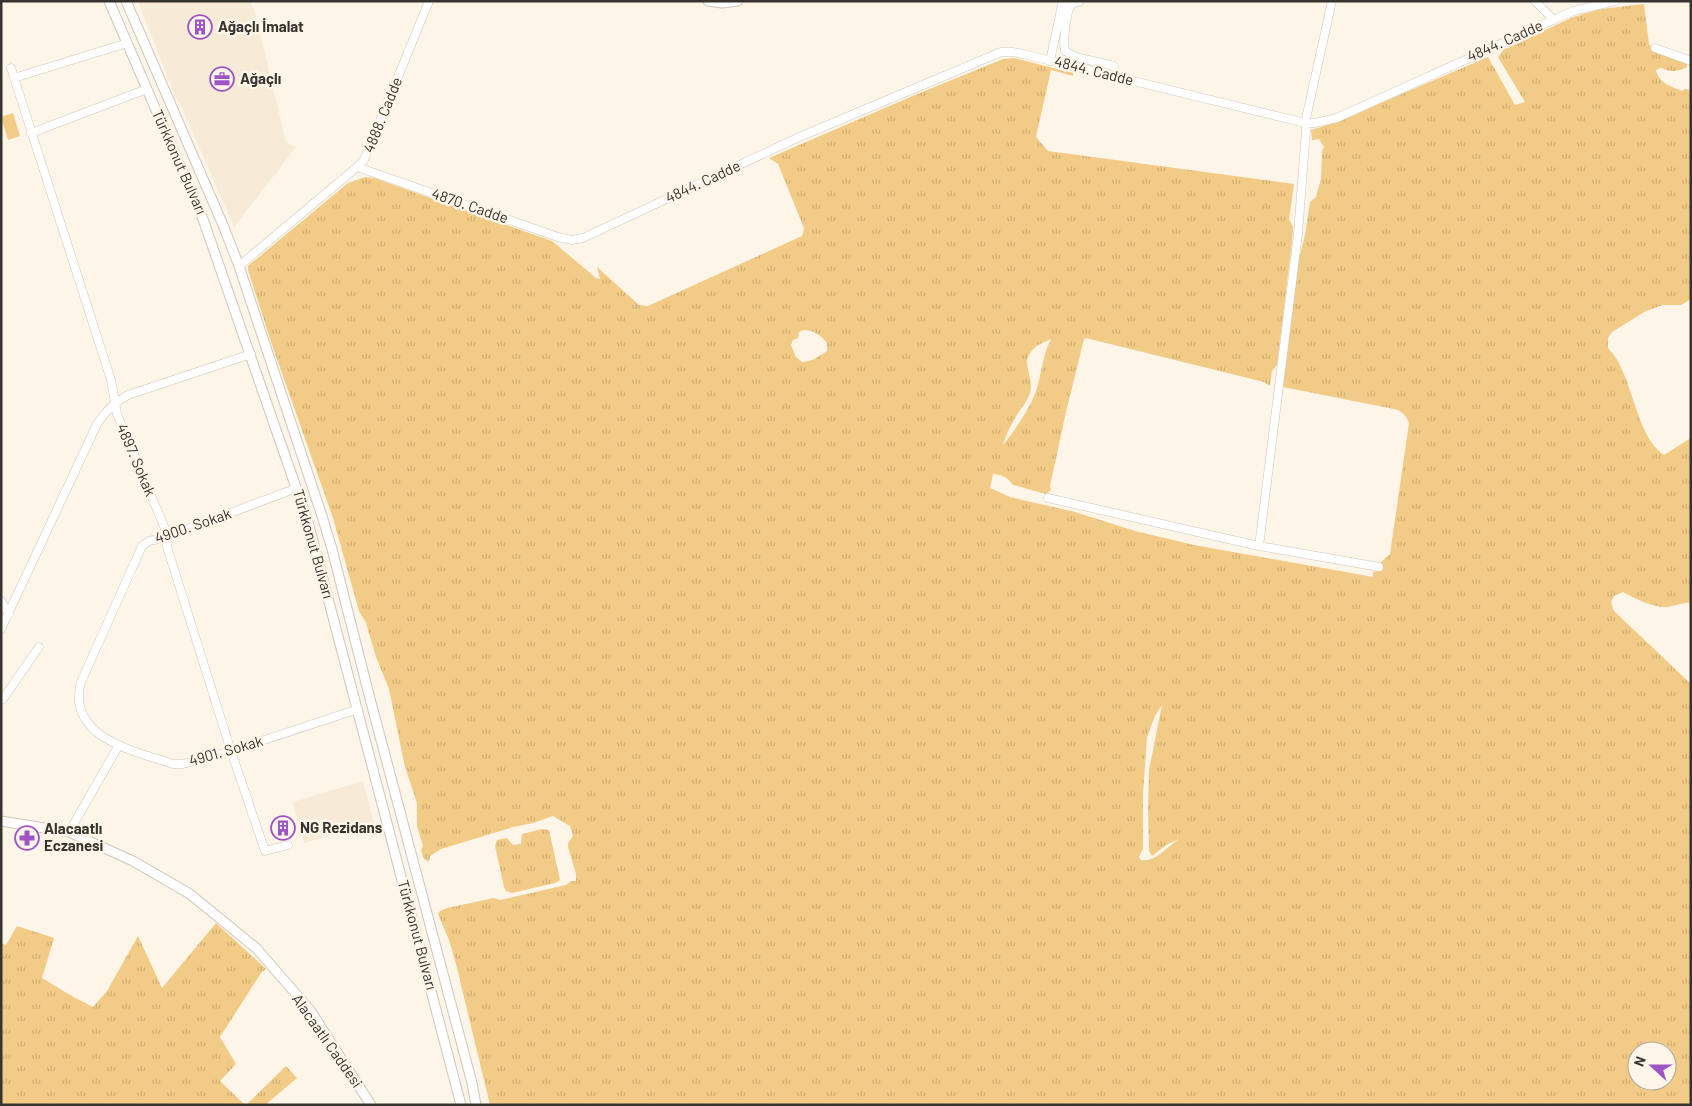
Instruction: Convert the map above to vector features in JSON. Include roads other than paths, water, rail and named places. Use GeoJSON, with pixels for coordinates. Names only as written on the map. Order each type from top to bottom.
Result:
{"type":"FeatureCollection","features":[{"type":"Feature","properties":{"kind":"street","name":"Türkkonut Bulvarı"},"geometry":{"type":"LineString","coordinates":[[108,1],[203,219],[297,488],[358,709],[461,1105]]}},
{"type":"Feature","properties":{"kind":"street","name":"Türkkonut Bulvarı"},"geometry":{"type":"LineString","coordinates":[[126,1],[223,225],[332,548],[476,1105]]}},
{"type":"Feature","properties":{"kind":"street","name":"4888. Cadde"},"geometry":{"type":"LineString","coordinates":[[238,266],[357,167],[368,152],[429,1]]}},
{"type":"Feature","properties":{"kind":"street"},"geometry":{"type":"LineString","coordinates":[[708,1],[738,1]]}},
{"type":"Feature","properties":{"kind":"street"},"geometry":{"type":"LineString","coordinates":[[1080,1],[1073,4],[1069,9],[1063,45],[1065,51],[1076,57],[1114,66]]}},
{"type":"Feature","properties":{"kind":"street"},"geometry":{"type":"LineString","coordinates":[[1258,546],[1298,234],[1305,122],[1332,1]]}},
{"type":"Feature","properties":{"kind":"street"},"geometry":{"type":"LineString","coordinates":[[1535,1],[1554,20]]}},
{"type":"Feature","properties":{"kind":"street","name":"4844. Cadde"},"geometry":{"type":"LineString","coordinates":[[583,238],[797,138],[1001,52],[1014,52],[1305,122],[1320,122],[1337,118],[1573,11],[1615,1]]}},
{"type":"Feature","properties":{"kind":"street"},"geometry":{"type":"LineString","coordinates":[[1050,61],[1063,3]]}},
{"type":"Feature","properties":{"kind":"street"},"geometry":{"type":"LineString","coordinates":[[14,78],[127,43]]}},
{"type":"Feature","properties":{"kind":"street"},"geometry":{"type":"LineString","coordinates":[[1655,48],[1691,60]]}},
{"type":"Feature","properties":{"kind":"street","name":"4897. Sokak"},"geometry":{"type":"LineString","coordinates":[[11,68],[111,380],[117,414],[166,531],[167,546],[231,751],[265,851],[288,845]]}},
{"type":"Feature","properties":{"kind":"street"},"geometry":{"type":"LineString","coordinates":[[31,133],[147,89]]}},
{"type":"Feature","properties":{"kind":"street","name":"4870. Cadde"},"geometry":{"type":"LineString","coordinates":[[357,167],[558,237],[572,240],[583,238]]}},
{"type":"Feature","properties":{"kind":"street"},"geometry":{"type":"LineString","coordinates":[[1,629],[97,424],[104,413],[115,402],[145,389],[251,354]]}},
{"type":"Feature","properties":{"kind":"street","name":"4900. Sokak"},"geometry":{"type":"LineString","coordinates":[[107,624],[142,546],[149,541],[166,537],[297,488]]}},
{"type":"Feature","properties":{"kind":"street"},"geometry":{"type":"LineString","coordinates":[[1048,498],[1258,546],[1379,567]]}},
{"type":"Feature","properties":{"kind":"street"},"geometry":{"type":"LineString","coordinates":[[1,600],[9,614]]}},
{"type":"Feature","properties":{"kind":"street","name":"4901. Sokak"},"geometry":{"type":"LineString","coordinates":[[107,624],[81,682],[78,699],[82,712],[93,731],[106,740],[173,764],[183,764],[231,751],[358,709]]}},
{"type":"Feature","properties":{"kind":"street"},"geometry":{"type":"LineString","coordinates":[[3,699],[39,647]]}},
{"type":"Feature","properties":{"kind":"street"},"geometry":{"type":"LineString","coordinates":[[69,832],[119,745]]}},
{"type":"Feature","properties":{"kind":"street","name":"Alacaatlı Caddesi"},"geometry":{"type":"LineString","coordinates":[[2,822],[69,832],[133,861],[190,894],[256,948],[310,1010],[371,1105]]}},
{"type":"Feature","properties":{"kind":"place","name":"Ağaçlı İmalat"},"geometry":{"type":"Point","coordinates":[200,27]}},
{"type":"Feature","properties":{"kind":"place","name":"Ağaçlı"},"geometry":{"type":"Point","coordinates":[222,79]}},
{"type":"Feature","properties":{"kind":"place","name":"NG Rezidans"},"geometry":{"type":"Point","coordinates":[283,828]}},
{"type":"Feature","properties":{"kind":"place","name":"Alacaatlı Eczanesi"},"geometry":{"type":"Point","coordinates":[27,838]}}]}
